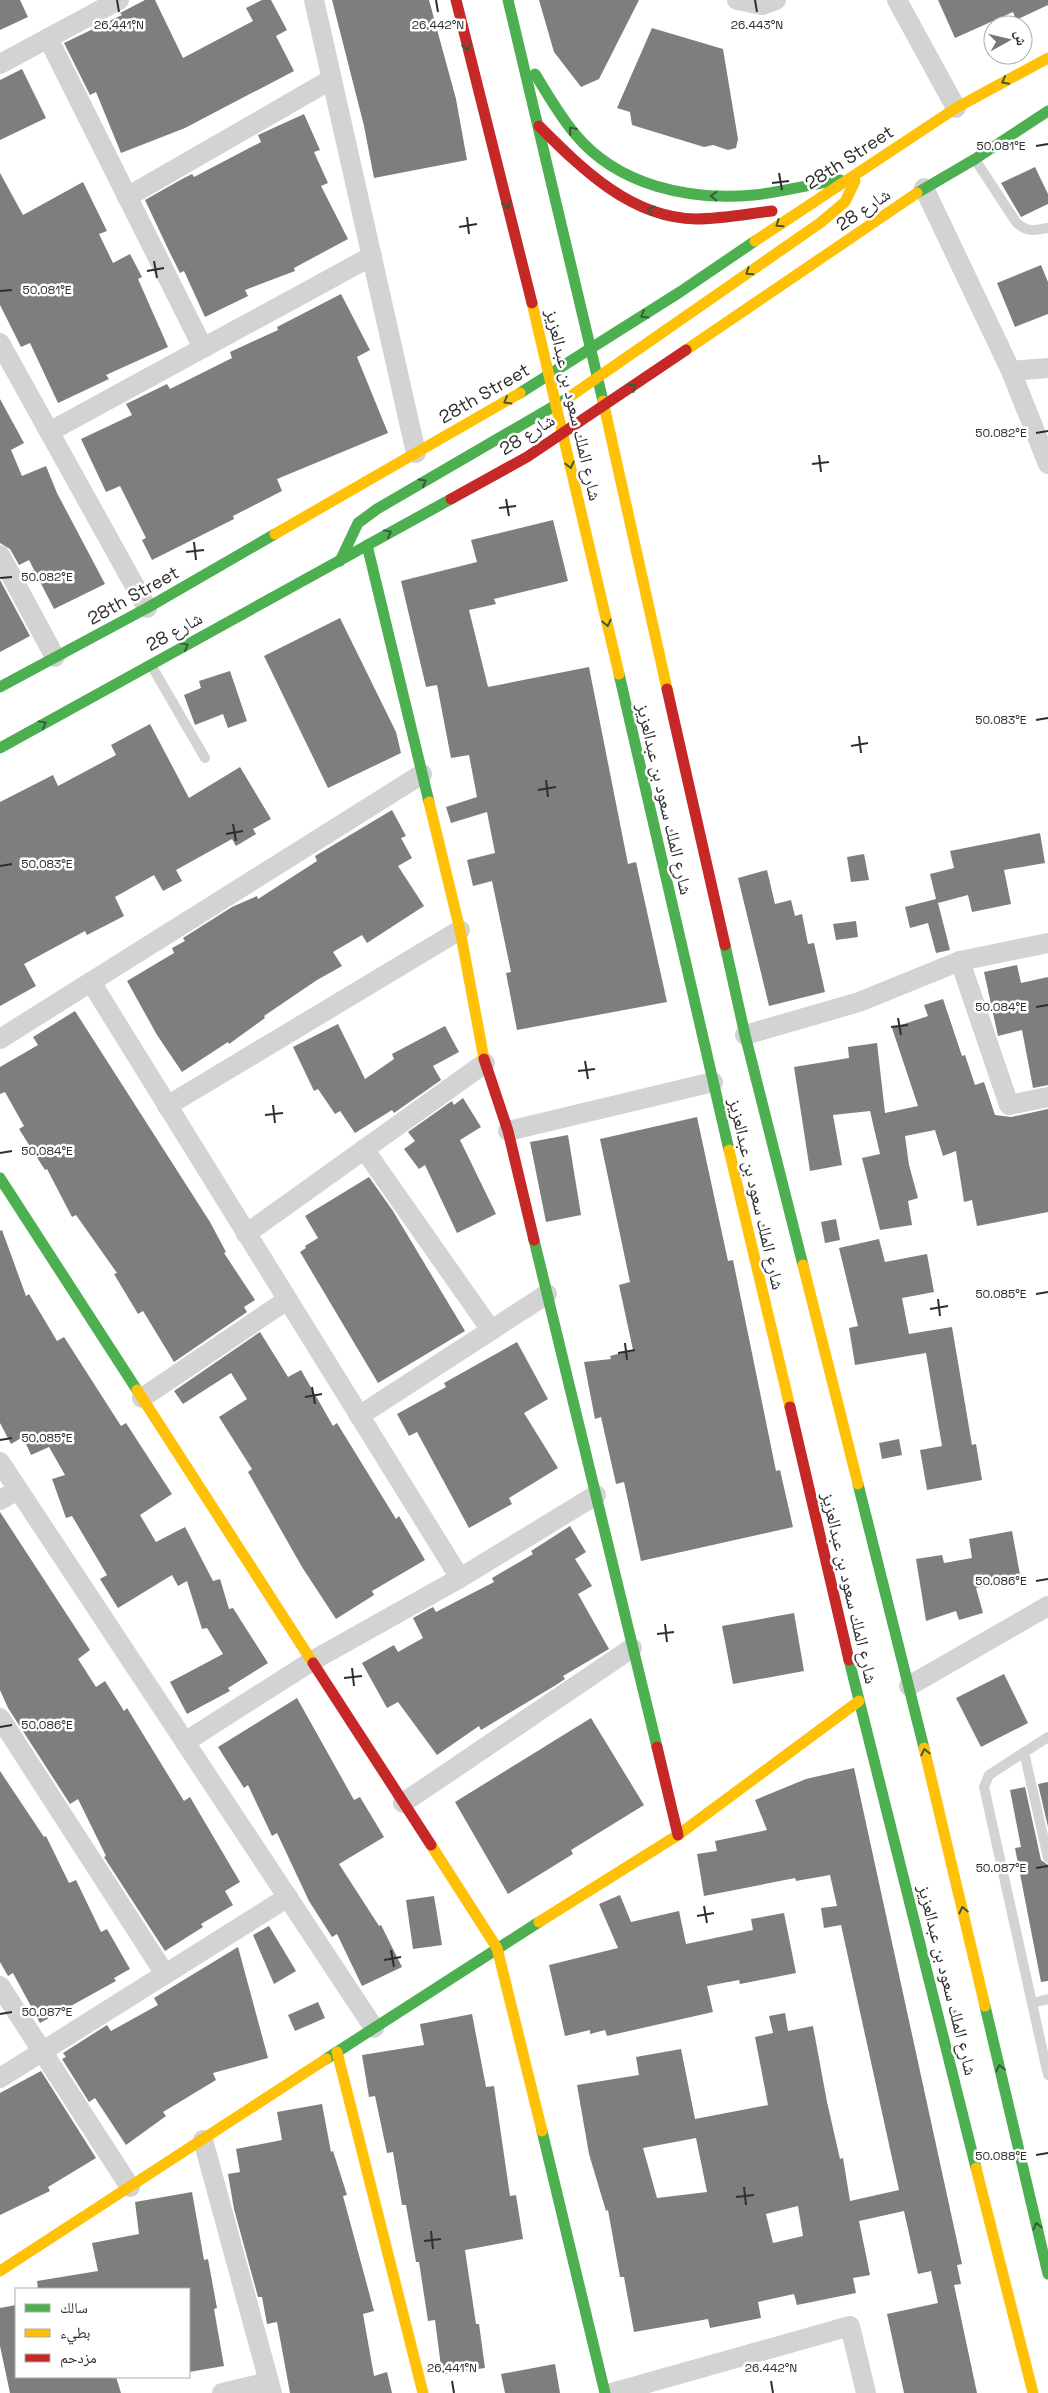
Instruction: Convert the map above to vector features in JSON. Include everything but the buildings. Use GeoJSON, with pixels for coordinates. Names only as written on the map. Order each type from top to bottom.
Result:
{"type":"FeatureCollection","features":[{"type":"Feature","properties":{"kind":"main road","name":"شارع الملك سعود بن عبدالعزيز"},"geometry":{"type":"LineString","coordinates":[[456,0],[550,376],[713,1082],[859,1701],[1033,2393]]}},
{"type":"Feature","properties":{"kind":"main road","name":"شارع الملك سعود بن عبدالعزيز"},"geometry":{"type":"LineString","coordinates":[[508,0],[591,348],[745,1035],[909,1686],[1048,2274]]}},
{"type":"Feature","properties":{"kind":"main road"},"geometry":{"type":"LineString","coordinates":[[519,47],[559,115],[589,150],[631,179],[677,194],[716,197],[754,195],[849,179]]}},
{"type":"Feature","properties":{"kind":"main road","name":"28th Street"},"geometry":{"type":"LineString","coordinates":[[0,687],[147,608],[550,376],[680,292],[803,208],[956,108],[1048,58]]}},
{"type":"Feature","properties":{"kind":"main road","name":"شارع 28"},"geometry":{"type":"LineString","coordinates":[[0,748],[527,456],[603,407],[924,188],[975,159],[1048,111]]}},
{"type":"Feature","properties":{"kind":"main road"},"geometry":{"type":"LineString","coordinates":[[539,126],[565,153],[609,189],[635,205],[663,214],[684,218],[705,218],[803,208]]}},
{"type":"Feature","properties":{"kind":"main road"},"geometry":{"type":"LineString","coordinates":[[340,561],[358,523],[377,509],[556,406],[820,223],[845,202],[860,171]]}},
{"type":"Feature","properties":{"kind":"main road"},"geometry":{"type":"LineString","coordinates":[[367,545],[460,930],[485,1063],[508,1131],[678,1835]]}},
{"type":"Feature","properties":{"kind":"main road"},"geometry":{"type":"LineString","coordinates":[[0,1178],[12,1206],[142,1398],[497,1948],[605,2393]]}},
{"type":"Feature","properties":{"kind":"main road"},"geometry":{"type":"LineString","coordinates":[[0,2271],[497,1948],[678,1835],[859,1701]]}},
{"type":"Feature","properties":{"kind":"main road"},"geometry":{"type":"LineString","coordinates":[[337,2052],[423,2393]]}},
{"type":"Feature","properties":{"kind":"street"},"geometry":{"type":"LineString","coordinates":[[0,64],[119,0]]}},
{"type":"Feature","properties":{"kind":"street"},"geometry":{"type":"LineString","coordinates":[[314,0],[416,454]]}},
{"type":"Feature","properties":{"kind":"street"},"geometry":{"type":"LineString","coordinates":[[737,0],[762,5],[776,0]]}},
{"type":"Feature","properties":{"kind":"street"},"geometry":{"type":"LineString","coordinates":[[897,0],[956,108]]}},
{"type":"Feature","properties":{"kind":"street"},"geometry":{"type":"LineString","coordinates":[[48,38],[203,348]]}},
{"type":"Feature","properties":{"kind":"street"},"geometry":{"type":"LineString","coordinates":[[127,197],[332,79]]}},
{"type":"Feature","properties":{"kind":"street"},"geometry":{"type":"LineString","coordinates":[[924,188],[1011,371],[1048,464]]}},
{"type":"Feature","properties":{"kind":"street"},"geometry":{"type":"LineString","coordinates":[[49,432],[372,256]]}},
{"type":"Feature","properties":{"kind":"street"},"geometry":{"type":"LineString","coordinates":[[0,343],[147,608]]}},
{"type":"Feature","properties":{"kind":"street"},"geometry":{"type":"LineString","coordinates":[[1011,371],[1048,368]]}},
{"type":"Feature","properties":{"kind":"street"},"geometry":{"type":"LineString","coordinates":[[0,555],[55,657]]}},
{"type":"Feature","properties":{"kind":"street"},"geometry":{"type":"LineString","coordinates":[[0,1039],[422,774]]}},
{"type":"Feature","properties":{"kind":"street"},"geometry":{"type":"LineString","coordinates":[[167,1106],[460,930]]}},
{"type":"Feature","properties":{"kind":"street"},"geometry":{"type":"LineString","coordinates":[[745,1035],[859,1002],[960,961],[1048,943]]}},
{"type":"Feature","properties":{"kind":"street"},"geometry":{"type":"LineString","coordinates":[[960,961],[1009,1105],[1048,1097]]}},
{"type":"Feature","properties":{"kind":"street"},"geometry":{"type":"LineString","coordinates":[[91,982],[460,1578]]}},
{"type":"Feature","properties":{"kind":"street"},"geometry":{"type":"LineString","coordinates":[[246,1234],[485,1063]]}},
{"type":"Feature","properties":{"kind":"street"},"geometry":{"type":"LineString","coordinates":[[508,1131],[713,1082]]}},
{"type":"Feature","properties":{"kind":"street"},"geometry":{"type":"LineString","coordinates":[[364,1149],[491,1330]]}},
{"type":"Feature","properties":{"kind":"street"},"geometry":{"type":"LineString","coordinates":[[359,1416],[547,1294]]}},
{"type":"Feature","properties":{"kind":"street"},"geometry":{"type":"LineString","coordinates":[[142,1398],[287,1300]]}},
{"type":"Feature","properties":{"kind":"street"},"geometry":{"type":"LineString","coordinates":[[0,1462],[374,2028]]}},
{"type":"Feature","properties":{"kind":"street"},"geometry":{"type":"LineString","coordinates":[[0,1500],[18,1490]]}},
{"type":"Feature","properties":{"kind":"street"},"geometry":{"type":"LineString","coordinates":[[185,1742],[312,1661],[460,1578],[596,1495]]}},
{"type":"Feature","properties":{"kind":"street"},"geometry":{"type":"LineString","coordinates":[[909,1686],[1047,1608]]}},
{"type":"Feature","properties":{"kind":"street"},"geometry":{"type":"LineString","coordinates":[[403,1803],[632,1648]]}},
{"type":"Feature","properties":{"kind":"street"},"geometry":{"type":"LineString","coordinates":[[0,1718],[165,1974]]}},
{"type":"Feature","properties":{"kind":"street"},"geometry":{"type":"LineString","coordinates":[[0,2078],[288,1897]]}},
{"type":"Feature","properties":{"kind":"street"},"geometry":{"type":"LineString","coordinates":[[0,1986],[130,2187]]}},
{"type":"Feature","properties":{"kind":"street"},"geometry":{"type":"LineString","coordinates":[[203,2140],[270,2387],[222,2393]]}},
{"type":"Feature","properties":{"kind":"street"},"geometry":{"type":"LineString","coordinates":[[612,2393],[850,2326],[866,2393]]}},
{"type":"Feature","properties":{"kind":"lane"},"geometry":{"type":"LineString","coordinates":[[975,159],[1016,222],[1023,229],[1033,231],[1048,228]]}},
{"type":"Feature","properties":{"kind":"lane"},"geometry":{"type":"LineString","coordinates":[[151,664],[205,758]]}},
{"type":"Feature","properties":{"kind":"lane"},"geometry":{"type":"LineString","coordinates":[[1048,1737],[989,1774],[984,1787],[1048,2075]]}},
{"type":"Feature","properties":{"kind":"lane"},"geometry":{"type":"LineString","coordinates":[[1024,1752],[1048,1858]]}},
{"type":"Feature","properties":{"kind":"lane"},"geometry":{"type":"LineString","coordinates":[[1032,2003],[1048,1999]]}},
{"type":"Feature","properties":{"kind":"traffic: fast"},"geometry":{"type":"LineString","coordinates":[[508,0],[603,401]]}},
{"type":"Feature","properties":{"kind":"traffic: fast"},"geometry":{"type":"LineString","coordinates":[[535,74],[564,120],[592,152],[634,178],[657,186],[681,192],[730,196],[765,194],[840,180]]}},
{"type":"Feature","properties":{"kind":"traffic: fast"},"geometry":{"type":"LineString","coordinates":[[917,193],[975,159],[1048,111]]}},
{"type":"Feature","properties":{"kind":"traffic: fast"},"geometry":{"type":"LineString","coordinates":[[520,393],[680,292],[755,241]]}},
{"type":"Feature","properties":{"kind":"traffic: fast"},"geometry":{"type":"LineString","coordinates":[[340,561],[358,523],[377,509],[568,398]]}},
{"type":"Feature","properties":{"kind":"traffic: fast"},"geometry":{"type":"LineString","coordinates":[[0,748],[451,499]]}},
{"type":"Feature","properties":{"kind":"traffic: fast"},"geometry":{"type":"LineString","coordinates":[[0,687],[147,608],[275,534]]}},
{"type":"Feature","properties":{"kind":"traffic: fast"},"geometry":{"type":"LineString","coordinates":[[367,545],[429,802]]}},
{"type":"Feature","properties":{"kind":"traffic: fast"},"geometry":{"type":"LineString","coordinates":[[619,674],[729,1150]]}},
{"type":"Feature","properties":{"kind":"traffic: fast"},"geometry":{"type":"LineString","coordinates":[[725,945],[745,1035],[803,1265]]}},
{"type":"Feature","properties":{"kind":"traffic: fast"},"geometry":{"type":"LineString","coordinates":[[0,1178],[137,1390]]}},
{"type":"Feature","properties":{"kind":"traffic: fast"},"geometry":{"type":"LineString","coordinates":[[534,1240],[657,1747]]}},
{"type":"Feature","properties":{"kind":"traffic: fast"},"geometry":{"type":"LineString","coordinates":[[858,1484],[924,1748]]}},
{"type":"Feature","properties":{"kind":"traffic: fast"},"geometry":{"type":"LineString","coordinates":[[849,1660],[976,2168]]}},
{"type":"Feature","properties":{"kind":"traffic: fast"},"geometry":{"type":"LineString","coordinates":[[326,2059],[539,1922]]}},
{"type":"Feature","properties":{"kind":"traffic: fast"},"geometry":{"type":"LineString","coordinates":[[985,2006],[1048,2274]]}},
{"type":"Feature","properties":{"kind":"traffic: fast"},"geometry":{"type":"LineString","coordinates":[[542,2131],[605,2393]]}},
{"type":"Feature","properties":{"kind":"traffic: slow"},"geometry":{"type":"LineString","coordinates":[[755,241],[956,108],[1048,58]]}},
{"type":"Feature","properties":{"kind":"traffic: slow"},"geometry":{"type":"LineString","coordinates":[[568,398],[820,223],[845,202],[855,181]]}},
{"type":"Feature","properties":{"kind":"traffic: slow"},"geometry":{"type":"LineString","coordinates":[[686,350],[917,193]]}},
{"type":"Feature","properties":{"kind":"traffic: slow"},"geometry":{"type":"LineString","coordinates":[[532,303],[619,674]]}},
{"type":"Feature","properties":{"kind":"traffic: slow"},"geometry":{"type":"LineString","coordinates":[[275,534],[520,393]]}},
{"type":"Feature","properties":{"kind":"traffic: slow"},"geometry":{"type":"LineString","coordinates":[[603,401],[667,689]]}},
{"type":"Feature","properties":{"kind":"traffic: slow"},"geometry":{"type":"LineString","coordinates":[[429,802],[460,930],[484,1059]]}},
{"type":"Feature","properties":{"kind":"traffic: slow"},"geometry":{"type":"LineString","coordinates":[[729,1150],[790,1407]]}},
{"type":"Feature","properties":{"kind":"traffic: slow"},"geometry":{"type":"LineString","coordinates":[[803,1265],[858,1484]]}},
{"type":"Feature","properties":{"kind":"traffic: slow"},"geometry":{"type":"LineString","coordinates":[[137,1390],[313,1663]]}},
{"type":"Feature","properties":{"kind":"traffic: slow"},"geometry":{"type":"LineString","coordinates":[[539,1922],[678,1835],[859,1701]]}},
{"type":"Feature","properties":{"kind":"traffic: slow"},"geometry":{"type":"LineString","coordinates":[[924,1748],[985,2006]]}},
{"type":"Feature","properties":{"kind":"traffic: slow"},"geometry":{"type":"LineString","coordinates":[[431,1845],[497,1948],[542,2131]]}},
{"type":"Feature","properties":{"kind":"traffic: slow"},"geometry":{"type":"LineString","coordinates":[[337,2052],[423,2393]]}},
{"type":"Feature","properties":{"kind":"traffic: slow"},"geometry":{"type":"LineString","coordinates":[[0,2271],[326,2059]]}},
{"type":"Feature","properties":{"kind":"traffic: slow"},"geometry":{"type":"LineString","coordinates":[[976,2168],[1033,2393]]}},
{"type":"Feature","properties":{"kind":"traffic: jam"},"geometry":{"type":"LineString","coordinates":[[456,0],[532,303]]}},
{"type":"Feature","properties":{"kind":"traffic: jam"},"geometry":{"type":"LineString","coordinates":[[539,126],[590,174],[609,188],[650,210],[672,216],[696,219],[772,211]]}},
{"type":"Feature","properties":{"kind":"traffic: jam"},"geometry":{"type":"LineString","coordinates":[[451,499],[527,457],[686,350]]}},
{"type":"Feature","properties":{"kind":"traffic: jam"},"geometry":{"type":"LineString","coordinates":[[667,689],[725,945]]}},
{"type":"Feature","properties":{"kind":"traffic: jam"},"geometry":{"type":"LineString","coordinates":[[484,1059],[508,1131],[534,1240]]}},
{"type":"Feature","properties":{"kind":"traffic: jam"},"geometry":{"type":"LineString","coordinates":[[790,1407],[849,1660]]}},
{"type":"Feature","properties":{"kind":"traffic: jam"},"geometry":{"type":"LineString","coordinates":[[313,1663],[431,1845]]}},
{"type":"Feature","properties":{"kind":"traffic: jam"},"geometry":{"type":"LineString","coordinates":[[657,1747],[678,1835]]}}]}
